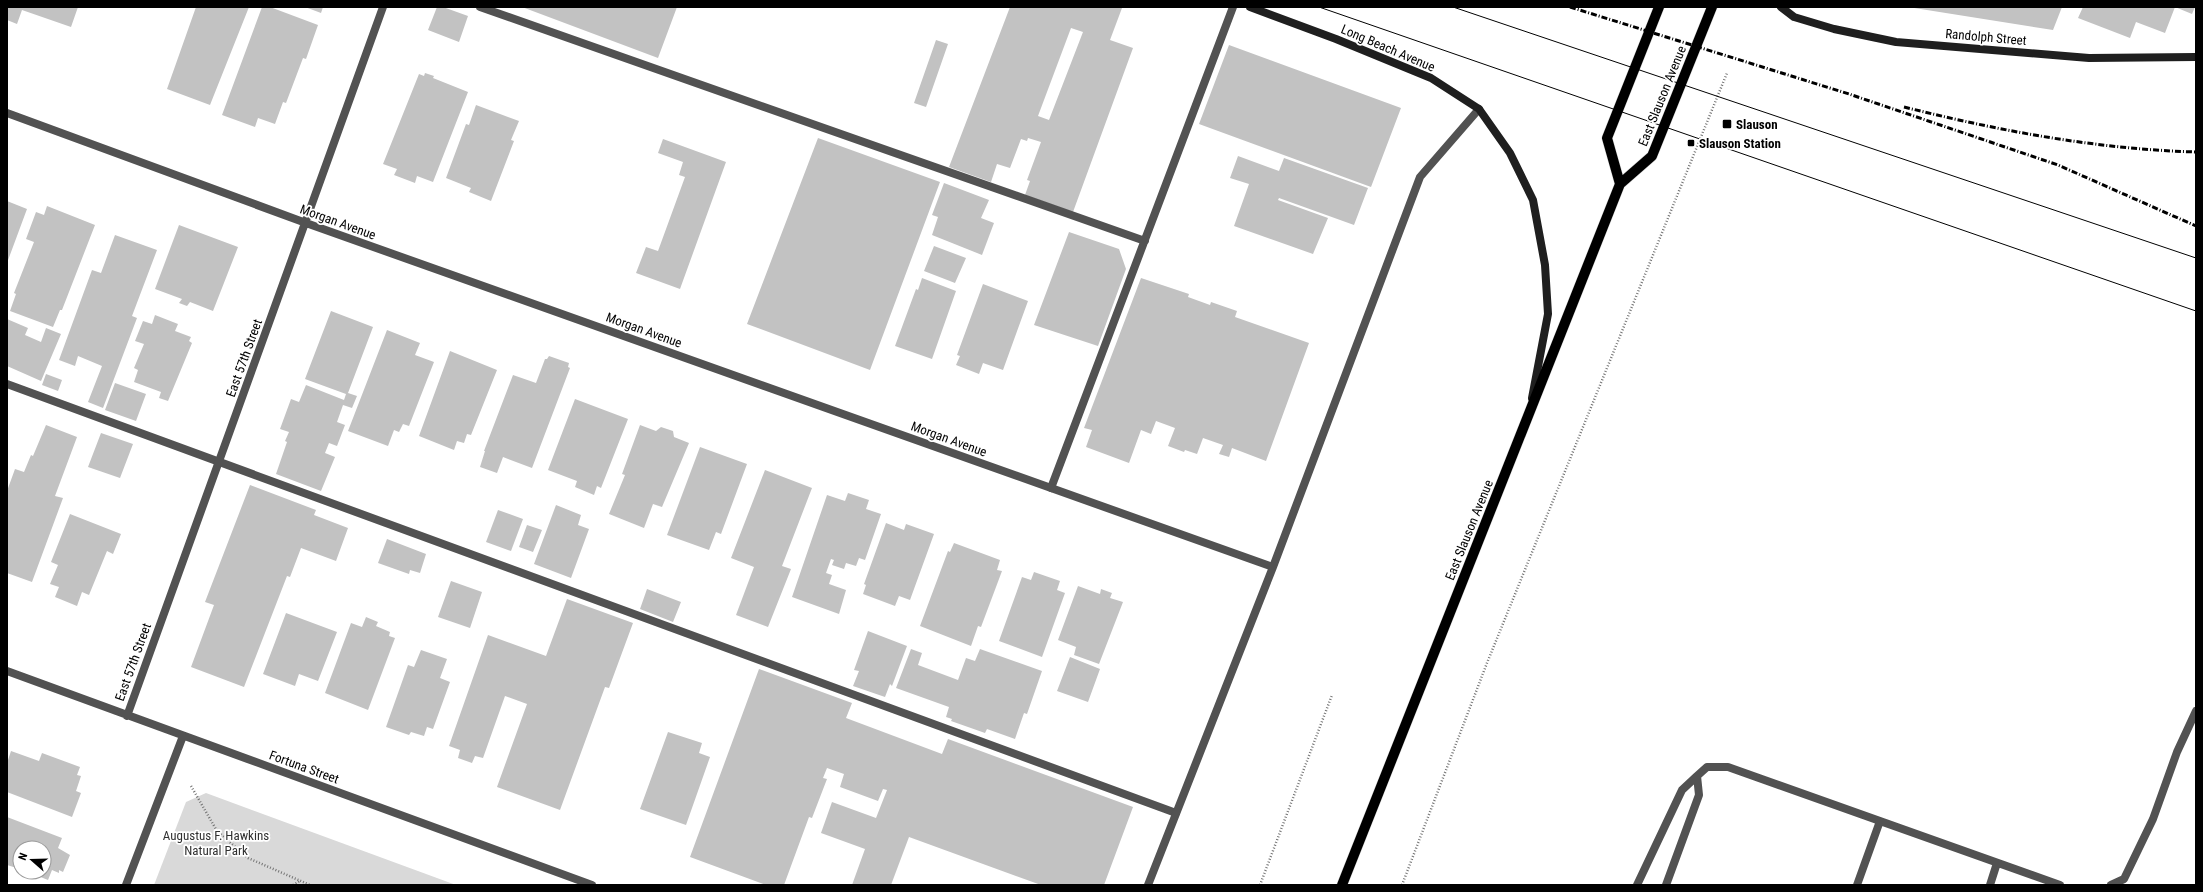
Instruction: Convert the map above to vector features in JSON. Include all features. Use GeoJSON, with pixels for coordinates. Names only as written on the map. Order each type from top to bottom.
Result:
{"type":"FeatureCollection","features":[{"type":"Feature","properties":{"kind":"main road"},"geometry":{"type":"LineString","coordinates":[[1620,184],[1607,138],[1659,7]]}},
{"type":"Feature","properties":{"kind":"main road","name":"East Slauson Avenue"},"geometry":{"type":"LineString","coordinates":[[1342,885],[1620,184],[1652,156],[1712,7]]}},
{"type":"Feature","properties":{"kind":"street","name":"East 57th Street"},"geometry":{"type":"LineString","coordinates":[[126,716],[384,7]]}},
{"type":"Feature","properties":{"kind":"street"},"geometry":{"type":"LineString","coordinates":[[480,7],[1144,241]]}},
{"type":"Feature","properties":{"kind":"street"},"geometry":{"type":"LineString","coordinates":[[1051,488],[1233,7]]}},
{"type":"Feature","properties":{"kind":"street","name":"Long Beach Avenue"},"geometry":{"type":"LineString","coordinates":[[1250,7],[1336,39],[1430,78],[1479,109],[1510,153],[1533,200],[1545,266],[1548,314],[1529,415]]}},
{"type":"Feature","properties":{"kind":"street","name":"Randolph Street"},"geometry":{"type":"LineString","coordinates":[[1781,7],[1794,17],[1834,29],[1896,42],[2089,58],[2196,57]]}},
{"type":"Feature","properties":{"kind":"street"},"geometry":{"type":"LineString","coordinates":[[1148,885],[1273,567],[1420,177],[1479,109]]}},
{"type":"Feature","properties":{"kind":"street","name":"Morgan Avenue"},"geometry":{"type":"LineString","coordinates":[[7,113],[306,223],[1273,567]]}},
{"type":"Feature","properties":{"kind":"street"},"geometry":{"type":"LineString","coordinates":[[7,384],[1176,813]]}},
{"type":"Feature","properties":{"kind":"street","name":"Fortuna Street"},"geometry":{"type":"LineString","coordinates":[[7,671],[126,716],[592,885]]}},
{"type":"Feature","properties":{"kind":"street"},"geometry":{"type":"LineString","coordinates":[[2111,885],[2124,879],[2153,819],[2177,752],[2196,711]]}},
{"type":"Feature","properties":{"kind":"street"},"geometry":{"type":"LineString","coordinates":[[126,885],[183,736]]}},
{"type":"Feature","properties":{"kind":"street"},"geometry":{"type":"LineString","coordinates":[[1637,885],[1682,790],[1707,767],[1728,767],[2060,885]]}},
{"type":"Feature","properties":{"kind":"street"},"geometry":{"type":"LineString","coordinates":[[1666,885],[1699,795],[1697,776]]}},
{"type":"Feature","properties":{"kind":"street"},"geometry":{"type":"LineString","coordinates":[[1857,885],[1880,821]]}},
{"type":"Feature","properties":{"kind":"street"},"geometry":{"type":"LineString","coordinates":[[1990,885],[1997,863]]}},
{"type":"Feature","properties":{"kind":"path"},"geometry":{"type":"LineString","coordinates":[[1402,885],[1487,663],[1727,73]]}},
{"type":"Feature","properties":{"kind":"path"},"geometry":{"type":"LineString","coordinates":[[1260,885],[1332,695]]}},
{"type":"Feature","properties":{"kind":"path"},"geometry":{"type":"LineString","coordinates":[[188,782],[217,831],[248,858],[310,885]]}},
{"type":"Feature","properties":{"kind":"path"},"geometry":{"type":"LineString","coordinates":[[293,885],[300,881]]}},
{"type":"Feature","properties":{"kind":"green space","name":"Augustus F. Hawkins Natural Park"},"geometry":{"type":"Polygon","coordinates":[[[206,793],[456,885],[154,885],[186,802],[206,793]]]}},
{"type":"Feature","properties":{"kind":"building"},"geometry":{"type":"Polygon","coordinates":[[[7,7],[78,7],[71,27],[22,10],[17,24],[7,20],[7,7]]]}},
{"type":"Feature","properties":{"kind":"building"},"geometry":{"type":"Polygon","coordinates":[[[196,7],[249,7],[210,105],[167,89],[196,7]]]}},
{"type":"Feature","properties":{"kind":"building"},"geometry":{"type":"Polygon","coordinates":[[[262,7],[270,7],[318,25],[306,59],[303,58],[286,103],[283,102],[275,124],[258,118],[255,127],[222,115],[262,7]]]}},
{"type":"Feature","properties":{"kind":"building"},"geometry":{"type":"Polygon","coordinates":[[[305,7],[323,7],[321,13],[305,7]]]}},
{"type":"Feature","properties":{"kind":"building"},"geometry":{"type":"Polygon","coordinates":[[[437,7],[443,7],[468,16],[459,42],[428,30],[437,7]]]}},
{"type":"Feature","properties":{"kind":"building"},"geometry":{"type":"Polygon","coordinates":[[[522,7],[677,7],[658,58],[522,7]]]}},
{"type":"Feature","properties":{"kind":"building"},"geometry":{"type":"Polygon","coordinates":[[[1010,7],[1122,8],[1110,40],[1133,48],[1073,212],[1025,195],[1030,181],[1027,180],[1041,142],[1028,138],[1027,141],[1021,139],[1010,168],[997,164],[991,182],[949,167],[1010,7]],[[1071,28],[1038,116],[1049,120],[1083,32],[1071,28]]]}},
{"type":"Feature","properties":{"kind":"building"},"geometry":{"type":"Polygon","coordinates":[[[1908,7],[2062,7],[2053,30],[1908,7]]]}},
{"type":"Feature","properties":{"kind":"building"},"geometry":{"type":"Polygon","coordinates":[[[2083,7],[2175,7],[2165,33],[2136,22],[2130,38],[2078,18],[2083,7]]]}},
{"type":"Feature","properties":{"kind":"building"},"geometry":{"type":"Polygon","coordinates":[[[2175,7],[2195,7],[2192,14],[2175,7]]]}},
{"type":"Feature","properties":{"kind":"building"},"geometry":{"type":"Polygon","coordinates":[[[936,40],[948,44],[926,107],[914,103],[936,40]]]}},
{"type":"Feature","properties":{"kind":"building"},"geometry":{"type":"Polygon","coordinates":[[[1229,45],[1401,108],[1371,187],[1199,124],[1229,45]]]}},
{"type":"Feature","properties":{"kind":"building"},"geometry":{"type":"Polygon","coordinates":[[[425,73],[434,76],[433,78],[468,92],[433,182],[417,176],[415,183],[394,175],[397,169],[383,164],[419,74],[424,76],[425,73]]]}},
{"type":"Feature","properties":{"kind":"building"},"geometry":{"type":"Polygon","coordinates":[[[476,105],[519,121],[511,140],[514,141],[491,201],[469,192],[471,188],[446,178],[466,124],[469,125],[476,105]]]}},
{"type":"Feature","properties":{"kind":"building"},"geometry":{"type":"Polygon","coordinates":[[[818,138],[940,182],[870,370],[747,324],[818,138]]]}},
{"type":"Feature","properties":{"kind":"building"},"geometry":{"type":"Polygon","coordinates":[[[663,139],[726,162],[680,289],[636,273],[646,247],[658,251],[685,177],[679,175],[683,162],[658,153],[663,139]]]}},
{"type":"Feature","properties":{"kind":"building"},"geometry":{"type":"Polygon","coordinates":[[[1238,156],[1279,171],[1284,158],[1368,188],[1354,225],[1279,198],[1278,200],[1328,218],[1313,254],[1234,226],[1249,184],[1230,178],[1238,156]]]}},
{"type":"Feature","properties":{"kind":"building"},"geometry":{"type":"Polygon","coordinates":[[[944,183],[989,200],[981,218],[994,223],[982,255],[932,235],[938,217],[932,215],[944,183]]]}},
{"type":"Feature","properties":{"kind":"building"},"geometry":{"type":"Polygon","coordinates":[[[7,201],[27,209],[7,263],[7,201]]]}},
{"type":"Feature","properties":{"kind":"building"},"geometry":{"type":"Polygon","coordinates":[[[47,206],[95,225],[62,310],[60,310],[53,327],[10,311],[16,294],[14,293],[34,242],[26,239],[36,212],[44,215],[47,206]]]}},
{"type":"Feature","properties":{"kind":"building"},"geometry":{"type":"Polygon","coordinates":[[[179,225],[238,247],[213,311],[190,302],[187,306],[179,303],[182,299],[155,289],[179,225]]]}},
{"type":"Feature","properties":{"kind":"building"},"geometry":{"type":"Polygon","coordinates":[[[1069,232],[1119,249],[1126,269],[1098,346],[1034,325],[1069,232]]]}},
{"type":"Feature","properties":{"kind":"building"},"geometry":{"type":"Polygon","coordinates":[[[115,235],[157,250],[132,316],[137,318],[103,408],[88,402],[102,366],[78,356],[75,366],[59,360],[92,270],[101,273],[115,235]]]}},
{"type":"Feature","properties":{"kind":"building"},"geometry":{"type":"Polygon","coordinates":[[[934,246],[966,258],[955,283],[924,271],[934,246]]]}},
{"type":"Feature","properties":{"kind":"building"},"geometry":{"type":"Polygon","coordinates":[[[922,278],[956,291],[932,359],[895,346],[916,289],[918,290],[922,278]]]}},
{"type":"Feature","properties":{"kind":"building"},"geometry":{"type":"Polygon","coordinates":[[[1141,278],[1189,294],[1188,297],[1210,305],[1211,302],[1237,311],[1235,317],[1309,343],[1266,461],[1232,448],[1229,457],[1219,454],[1223,445],[1203,438],[1197,454],[1185,450],[1184,452],[1168,446],[1175,428],[1156,421],[1151,434],[1141,430],[1129,463],[1086,447],[1092,430],[1084,428],[1141,278]]]}},
{"type":"Feature","properties":{"kind":"building"},"geometry":{"type":"Polygon","coordinates":[[[983,284],[1028,301],[1003,370],[983,363],[979,374],[956,365],[960,356],[957,355],[983,284]]]}},
{"type":"Feature","properties":{"kind":"building"},"geometry":{"type":"Polygon","coordinates":[[[331,311],[373,327],[348,393],[357,396],[352,408],[343,405],[337,422],[345,425],[337,446],[329,443],[325,453],[335,457],[321,491],[276,474],[289,432],[280,429],[291,399],[299,402],[306,385],[344,400],[346,394],[305,379],[331,311]]]}},
{"type":"Feature","properties":{"kind":"building"},"geometry":{"type":"Polygon","coordinates":[[[155,315],[178,324],[175,331],[191,337],[189,341],[192,343],[168,401],[159,398],[161,392],[134,382],[138,370],[134,368],[144,344],[135,341],[143,321],[152,324],[155,315]]]}},
{"type":"Feature","properties":{"kind":"building"},"geometry":{"type":"Polygon","coordinates":[[[7,319],[28,328],[25,335],[41,342],[46,328],[61,334],[41,381],[7,366],[7,319]]]}},
{"type":"Feature","properties":{"kind":"building"},"geometry":{"type":"Polygon","coordinates":[[[387,330],[420,343],[415,355],[434,362],[409,426],[403,424],[399,432],[394,430],[388,446],[348,431],[387,330]]]}},
{"type":"Feature","properties":{"kind":"building"},"geometry":{"type":"Polygon","coordinates":[[[450,351],[497,370],[471,435],[467,434],[464,443],[457,441],[454,450],[419,436],[450,351]]]}},
{"type":"Feature","properties":{"kind":"building"},"geometry":{"type":"Polygon","coordinates":[[[549,356],[569,363],[568,367],[570,368],[532,468],[503,457],[497,473],[480,467],[484,451],[513,375],[536,383],[545,359],[549,356]]]}},
{"type":"Feature","properties":{"kind":"building"},"geometry":{"type":"Polygon","coordinates":[[[46,374],[62,380],[58,391],[42,385],[46,374]]]}},
{"type":"Feature","properties":{"kind":"building"},"geometry":{"type":"Polygon","coordinates":[[[115,383],[146,394],[136,421],[105,410],[115,383]]]}},
{"type":"Feature","properties":{"kind":"building"},"geometry":{"type":"Polygon","coordinates":[[[575,399],[628,419],[601,488],[597,486],[594,495],[575,487],[577,481],[548,470],[575,399]]]}},
{"type":"Feature","properties":{"kind":"building"},"geometry":{"type":"Polygon","coordinates":[[[46,425],[77,437],[55,496],[63,498],[32,582],[7,573],[7,491],[15,469],[24,472],[31,455],[33,456],[46,425]]]}},
{"type":"Feature","properties":{"kind":"building"},"geometry":{"type":"Polygon","coordinates":[[[640,425],[656,431],[661,427],[673,431],[674,437],[689,443],[662,507],[653,504],[644,528],[609,514],[625,475],[622,474],[640,425]]]}},
{"type":"Feature","properties":{"kind":"building"},"geometry":{"type":"Polygon","coordinates":[[[101,433],[133,444],[120,478],[88,467],[101,433]]]}},
{"type":"Feature","properties":{"kind":"building"},"geometry":{"type":"Polygon","coordinates":[[[700,447],[747,464],[721,534],[716,532],[709,550],[667,535],[700,447]]]}},
{"type":"Feature","properties":{"kind":"building"},"geometry":{"type":"Polygon","coordinates":[[[765,470],[812,488],[782,566],[791,569],[768,627],[736,615],[754,567],[731,558],[765,470]]]}},
{"type":"Feature","properties":{"kind":"building"},"geometry":{"type":"Polygon","coordinates":[[[250,485],[316,510],[314,515],[348,528],[336,561],[301,548],[290,577],[287,576],[244,687],[191,667],[214,605],[205,602],[250,485]]]}},
{"type":"Feature","properties":{"kind":"building"},"geometry":{"type":"Polygon","coordinates":[[[848,493],[869,500],[866,509],[881,514],[865,560],[859,558],[856,566],[846,563],[844,569],[832,565],[834,560],[831,559],[826,573],[832,575],[829,584],[846,590],[839,614],[792,597],[827,495],[845,501],[848,493]]]}},
{"type":"Feature","properties":{"kind":"building"},"geometry":{"type":"Polygon","coordinates":[[[556,505],[581,515],[578,525],[589,529],[571,578],[534,564],[556,505]]]}},
{"type":"Feature","properties":{"kind":"building"},"geometry":{"type":"Polygon","coordinates":[[[498,510],[523,519],[511,551],[486,542],[498,510]]]}},
{"type":"Feature","properties":{"kind":"building"},"geometry":{"type":"Polygon","coordinates":[[[70,514],[121,534],[113,554],[107,551],[89,595],[82,592],[77,606],[55,597],[59,587],[50,584],[58,565],[51,562],[70,514]]]}},
{"type":"Feature","properties":{"kind":"building"},"geometry":{"type":"Polygon","coordinates":[[[886,523],[904,530],[906,524],[934,534],[910,600],[899,596],[895,606],[863,594],[866,585],[864,584],[886,523]]]}},
{"type":"Feature","properties":{"kind":"building"},"geometry":{"type":"Polygon","coordinates":[[[527,525],[542,530],[533,552],[519,547],[527,525]]]}},
{"type":"Feature","properties":{"kind":"building"},"geometry":{"type":"Polygon","coordinates":[[[387,539],[426,554],[420,573],[410,570],[409,574],[378,563],[387,539]]]}},
{"type":"Feature","properties":{"kind":"building"},"geometry":{"type":"Polygon","coordinates":[[[954,543],[1000,560],[997,570],[1002,571],[981,627],[978,626],[971,646],[920,626],[948,551],[950,552],[954,543]]]}},
{"type":"Feature","properties":{"kind":"building"},"geometry":{"type":"Polygon","coordinates":[[[1034,572],[1060,581],[1057,590],[1065,593],[1042,657],[999,641],[1022,577],[1031,580],[1034,572]]]}},
{"type":"Feature","properties":{"kind":"building"},"geometry":{"type":"Polygon","coordinates":[[[451,581],[482,592],[470,628],[438,617],[451,581]]]}},
{"type":"Feature","properties":{"kind":"building"},"geometry":{"type":"Polygon","coordinates":[[[1078,586],[1100,594],[1101,589],[1112,593],[1110,598],[1123,602],[1099,664],[1074,655],[1076,647],[1058,640],[1078,586]]]}},
{"type":"Feature","properties":{"kind":"building"},"geometry":{"type":"Polygon","coordinates":[[[647,589],[681,602],[673,622],[640,609],[647,589]]]}},
{"type":"Feature","properties":{"kind":"building"},"geometry":{"type":"Polygon","coordinates":[[[567,599],[633,623],[609,688],[605,687],[560,810],[497,787],[527,704],[505,696],[483,758],[475,756],[472,763],[458,758],[460,750],[449,746],[488,635],[546,656],[567,599]]]}},
{"type":"Feature","properties":{"kind":"building"},"geometry":{"type":"Polygon","coordinates":[[[286,613],[337,632],[318,681],[299,674],[295,686],[263,674],[286,613]]]}},
{"type":"Feature","properties":{"kind":"building"},"geometry":{"type":"Polygon","coordinates":[[[366,617],[378,622],[376,626],[390,632],[389,636],[395,638],[368,710],[325,693],[351,623],[362,627],[366,617]]]}},
{"type":"Feature","properties":{"kind":"building"},"geometry":{"type":"Polygon","coordinates":[[[868,631],[907,646],[892,686],[890,684],[885,697],[853,686],[859,671],[854,670],[868,631]]]}},
{"type":"Feature","properties":{"kind":"building"},"geometry":{"type":"Polygon","coordinates":[[[911,649],[922,653],[918,665],[958,680],[966,658],[975,661],[980,649],[1042,671],[1027,714],[1024,713],[1015,739],[987,729],[985,733],[951,721],[952,719],[946,717],[949,707],[896,688],[911,649]]]}},
{"type":"Feature","properties":{"kind":"building"},"geometry":{"type":"Polygon","coordinates":[[[421,650],[447,659],[440,678],[450,682],[433,729],[427,727],[424,736],[411,732],[409,735],[386,727],[408,665],[414,667],[421,650]]]}},
{"type":"Feature","properties":{"kind":"building"},"geometry":{"type":"Polygon","coordinates":[[[1070,657],[1100,669],[1088,702],[1057,691],[1070,657]]]}},
{"type":"Feature","properties":{"kind":"building"},"geometry":{"type":"Polygon","coordinates":[[[759,669],[852,703],[846,718],[942,754],[948,739],[1133,807],[1104,885],[1041,885],[909,837],[891,885],[852,885],[865,849],[821,833],[832,802],[876,818],[887,790],[883,789],[878,801],[840,787],[844,774],[827,768],[823,778],[827,779],[812,818],[809,817],[784,885],[766,885],[690,857],[759,669]]]}},
{"type":"Feature","properties":{"kind":"building"},"geometry":{"type":"Polygon","coordinates":[[[668,732],[702,743],[699,753],[710,757],[686,825],[640,809],[668,732]]]}},
{"type":"Feature","properties":{"kind":"building"},"geometry":{"type":"Polygon","coordinates":[[[11,751],[39,761],[42,753],[80,767],[77,775],[81,776],[76,791],[81,793],[72,817],[7,792],[7,763],[11,751]]]}},
{"type":"Feature","properties":{"kind":"building"},"geometry":{"type":"Polygon","coordinates":[[[7,817],[62,838],[58,848],[70,855],[63,872],[59,870],[59,873],[52,870],[52,840],[12,840],[12,867],[7,865],[7,817]]]}},
{"type":"Feature","properties":{"kind":"tram line"},"geometry":{"type":"LineString","coordinates":[[1319,7],[2196,311]]}},
{"type":"Feature","properties":{"kind":"tram line"},"geometry":{"type":"LineString","coordinates":[[1453,7],[2196,258]]}},
{"type":"Feature","properties":{"kind":"railway"},"geometry":{"type":"LineString","coordinates":[[1570,7],[1849,94],[2058,165],[2196,226]]}},
{"type":"Feature","properties":{"kind":"railway"},"geometry":{"type":"LineString","coordinates":[[1904,107],[1976,124],[2085,143],[2196,152]]}},
{"type":"Feature","properties":{"kind":"place","name":"Slauson"},"geometry":{"type":"Point","coordinates":[1727,124]}},
{"type":"Feature","properties":{"kind":"place","name":"Slauson Station"},"geometry":{"type":"Point","coordinates":[1691,143]}}]}
